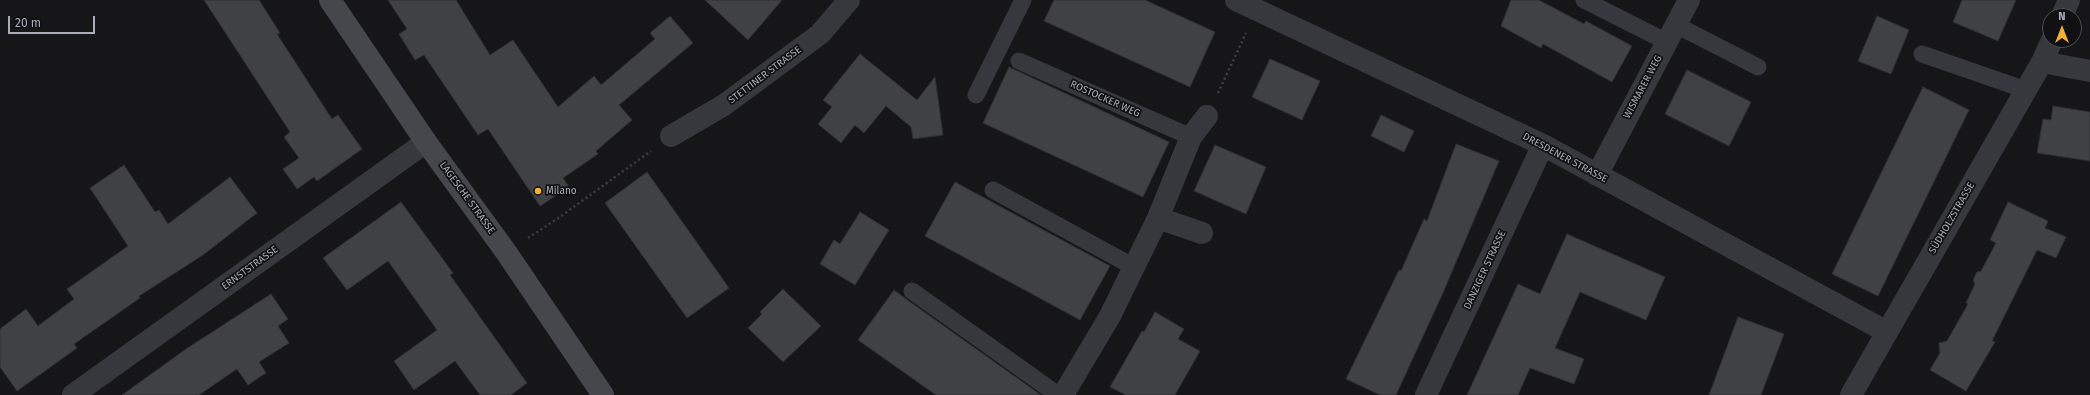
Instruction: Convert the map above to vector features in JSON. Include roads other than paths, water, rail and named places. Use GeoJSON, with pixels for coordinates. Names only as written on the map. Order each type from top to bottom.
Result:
{"type":"FeatureCollection","features":[{"type":"Feature","properties":{"kind":"street","name":"LAGESCHE STRASSE"},"geometry":{"type":"LineString","coordinates":[[330,0],[426,142],[506,252],[603,395]]}},
{"type":"Feature","properties":{"kind":"street","name":"STETTINER STRASSE"},"geometry":{"type":"LineString","coordinates":[[671,136],[724,106],[820,34],[848,0]]}},
{"type":"Feature","properties":{"kind":"street","name":"WISMARER WEG"},"geometry":{"type":"LineString","coordinates":[[1597,175],[1689,0]]}},
{"type":"Feature","properties":{"kind":"street","name":"DRESDENER STRASSE"},"geometry":{"type":"LineString","coordinates":[[1245,4],[1543,145],[1887,332]]}},
{"type":"Feature","properties":{"kind":"street","name":"SÜDHOLZSTRASSE"},"geometry":{"type":"LineString","coordinates":[[1851,395],[2042,62],[2048,48]]}},
{"type":"Feature","properties":{"kind":"street"},"geometry":{"type":"LineString","coordinates":[[2042,62],[2090,71]]}},
{"type":"Feature","properties":{"kind":"street"},"geometry":{"type":"LineString","coordinates":[[1063,395],[1110,316],[1158,218],[1191,137],[1207,116]]}},
{"type":"Feature","properties":{"kind":"street","name":"ERNSTSTRASSE"},"geometry":{"type":"LineString","coordinates":[[73,395],[426,142]]}},
{"type":"Feature","properties":{"kind":"street","name":"DANZIGER STRASSE"},"geometry":{"type":"LineString","coordinates":[[1426,395],[1543,145]]}},
{"type":"Feature","properties":{"kind":"street"},"geometry":{"type":"LineString","coordinates":[[1158,218],[1202,232]]}},
{"type":"Feature","properties":{"kind":"lane"},"geometry":{"type":"LineString","coordinates":[[976,95],[1023,0]]}},
{"type":"Feature","properties":{"kind":"lane"},"geometry":{"type":"LineString","coordinates":[[1584,0],[1758,67]]}},
{"type":"Feature","properties":{"kind":"lane"},"geometry":{"type":"LineString","coordinates":[[1922,54],[2026,90]]}},
{"type":"Feature","properties":{"kind":"lane","name":"ROSTOCKER WEG"},"geometry":{"type":"LineString","coordinates":[[1019,61],[1191,137]]}},
{"type":"Feature","properties":{"kind":"lane"},"geometry":{"type":"LineString","coordinates":[[993,190],[1134,267]]}},
{"type":"Feature","properties":{"kind":"lane"},"geometry":{"type":"LineString","coordinates":[[912,291],[1058,395]]}},
{"type":"Feature","properties":{"kind":"place","name":"Milano"},"geometry":{"type":"Point","coordinates":[538,191]}}]}
